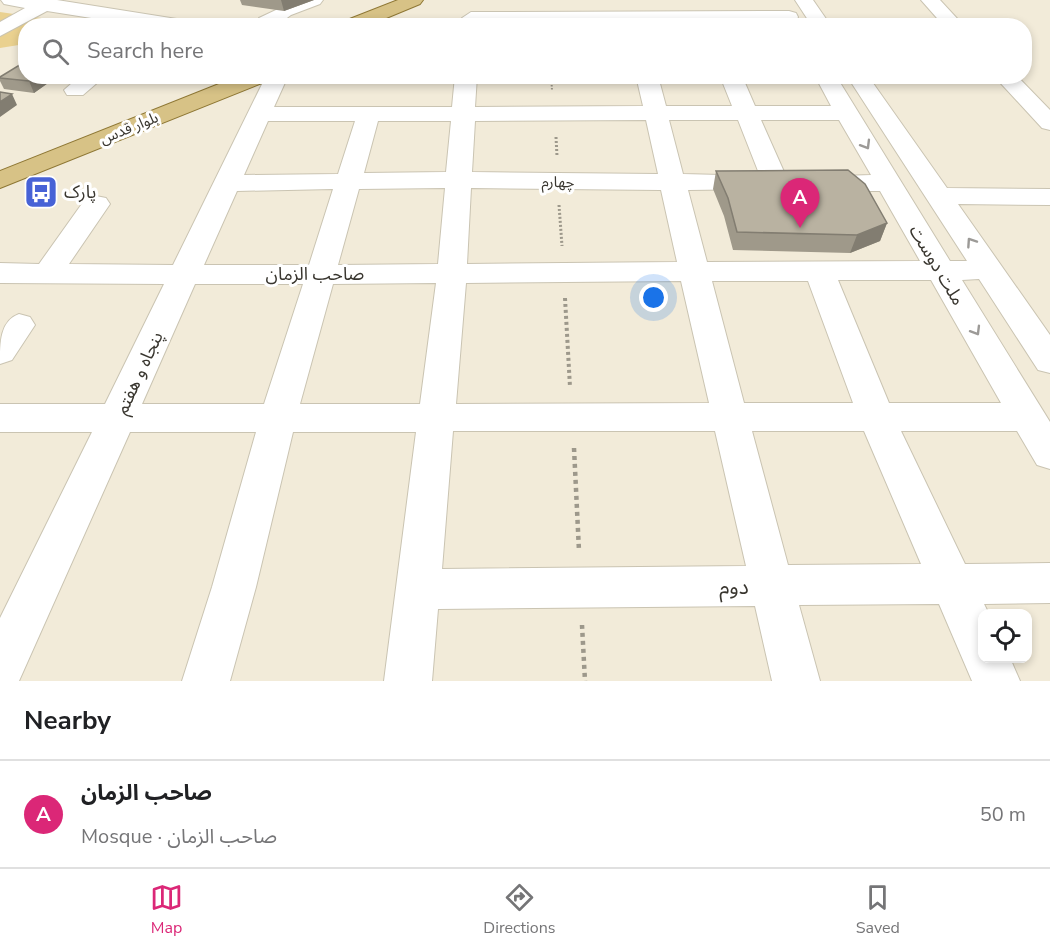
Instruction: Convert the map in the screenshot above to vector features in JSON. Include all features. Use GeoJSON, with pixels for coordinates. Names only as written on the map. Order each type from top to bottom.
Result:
{"type":"FeatureCollection","features":[{"type":"Feature","properties":{"kind":"main road"},"geometry":{"type":"LineString","coordinates":[[374,18],[423,2]]}},
{"type":"Feature","properties":{"kind":"main road"},"geometry":{"type":"LineString","coordinates":[[395,18],[423,2]]}},
{"type":"Feature","properties":{"kind":"main road","name":"بلوار قدس"},"geometry":{"type":"LineString","coordinates":[[0,163],[200,84]]}},
{"type":"Feature","properties":{"kind":"main road","name":"بلوار قدس"},"geometry":{"type":"LineString","coordinates":[[0,180],[239,84]]}},
{"type":"Feature","properties":{"kind":"street"},"geometry":{"type":"LineString","coordinates":[[10,0],[48,2],[99,18]]}},
{"type":"Feature","properties":{"kind":"street"},"geometry":{"type":"LineString","coordinates":[[113,18],[145,0]]}},
{"type":"Feature","properties":{"kind":"street"},"geometry":{"type":"LineString","coordinates":[[273,18],[284,11],[314,0]]}},
{"type":"Feature","properties":{"kind":"street"},"geometry":{"type":"LineString","coordinates":[[699,0],[706,18]]}},
{"type":"Feature","properties":{"kind":"street"},"geometry":{"type":"LineString","coordinates":[[779,0],[790,18]]}},
{"type":"Feature","properties":{"kind":"street"},"geometry":{"type":"LineString","coordinates":[[804,0],[816,18]]}},
{"type":"Feature","properties":{"kind":"street"},"geometry":{"type":"LineString","coordinates":[[930,0],[947,18]]}},
{"type":"Feature","properties":{"kind":"street"},"geometry":{"type":"LineString","coordinates":[[21,18],[48,2]]}},
{"type":"Feature","properties":{"kind":"street"},"geometry":{"type":"LineString","coordinates":[[471,14],[631,15],[664,18]]}},
{"type":"Feature","properties":{"kind":"street"},"geometry":{"type":"LineString","coordinates":[[0,30],[18,20]]}},
{"type":"Feature","properties":{"kind":"street"},"geometry":{"type":"LineString","coordinates":[[75,90],[84,84]]}},
{"type":"Feature","properties":{"kind":"street","name":"پنجاه و هفتم"},"geometry":{"type":"LineString","coordinates":[[0,669],[273,84]]}},
{"type":"Feature","properties":{"kind":"street"},"geometry":{"type":"LineString","coordinates":[[408,681],[452,273],[465,84]]}},
{"type":"Feature","properties":{"kind":"street"},"geometry":{"type":"LineString","coordinates":[[649,84],[670,183],[695,270],[796,681]]}},
{"type":"Feature","properties":{"kind":"street"},"geometry":{"type":"LineString","coordinates":[[734,84],[776,183]]}},
{"type":"Feature","properties":{"kind":"street","name":"ملت دوست"},"geometry":{"type":"LineString","coordinates":[[830,84],[1050,454]]}},
{"type":"Feature","properties":{"kind":"street"},"geometry":{"type":"LineString","coordinates":[[862,84],[1050,361]]}},
{"type":"Feature","properties":{"kind":"street"},"geometry":{"type":"LineString","coordinates":[[1012,84],[1050,123]]}},
{"type":"Feature","properties":{"kind":"street"},"geometry":{"type":"LineString","coordinates":[[259,114],[847,113]]}},
{"type":"Feature","properties":{"kind":"street"},"geometry":{"type":"LineString","coordinates":[[206,681],[234,587],[278,418],[368,115]]}},
{"type":"Feature","properties":{"kind":"street","name":"چهارم"},"geometry":{"type":"LineString","coordinates":[[227,183],[459,180],[888,183]]}},
{"type":"Feature","properties":{"kind":"street"},"geometry":{"type":"LineString","coordinates":[[939,196],[1050,197]]}},
{"type":"Feature","properties":{"kind":"street"},"geometry":{"type":"LineString","coordinates":[[48,273],[96,204]]}},
{"type":"Feature","properties":{"kind":"street"},"geometry":{"type":"LineString","coordinates":[[819,270],[876,417],[978,641]]}},
{"type":"Feature","properties":{"kind":"street","name":"صاحب الزمان"},"geometry":{"type":"LineString","coordinates":[[0,273],[989,270]]}},
{"type":"Feature","properties":{"kind":"street"},"geometry":{"type":"LineString","coordinates":[[0,352],[19,325]]}},
{"type":"Feature","properties":{"kind":"street"},"geometry":{"type":"LineString","coordinates":[[0,418],[1028,417]]}},
{"type":"Feature","properties":{"kind":"street","name":"دوم"},"geometry":{"type":"LineString","coordinates":[[418,589],[1050,583]]}},
{"type":"Feature","properties":{"kind":"street"},"geometry":{"type":"LineString","coordinates":[[988,663],[996,681]]}},
{"type":"Feature","properties":{"kind":"path"},"geometry":{"type":"LineString","coordinates":[[552,84],[585,681]]}},
{"type":"Feature","properties":{"kind":"shaded area"},"geometry":{"type":"Polygon","coordinates":[[[0,12],[41,18],[18,18],[18,45],[0,48],[0,12]]]}},
{"type":"Feature","properties":{"kind":"building"},"geometry":{"type":"Polygon","coordinates":[[[18,66],[18,80],[0,77],[18,66]]]}},
{"type":"Feature","properties":{"kind":"building"},"geometry":{"type":"Polygon","coordinates":[[[0,92],[12,94],[0,102],[0,92]]]}},
{"type":"Feature","properties":{"kind":"building"},"geometry":{"type":"Polygon","coordinates":[[[848,170],[865,184],[887,223],[857,235],[737,232],[728,198],[716,171],[848,170]]]}},
{"type":"Feature","properties":{"kind":"place","name":"پارک"},"geometry":{"type":"Point","coordinates":[41,192]}},
{"type":"Feature","properties":{"kind":"place","name":"صاحب الزمان"},"geometry":{"type":"Point","coordinates":[800,228]}}]}
